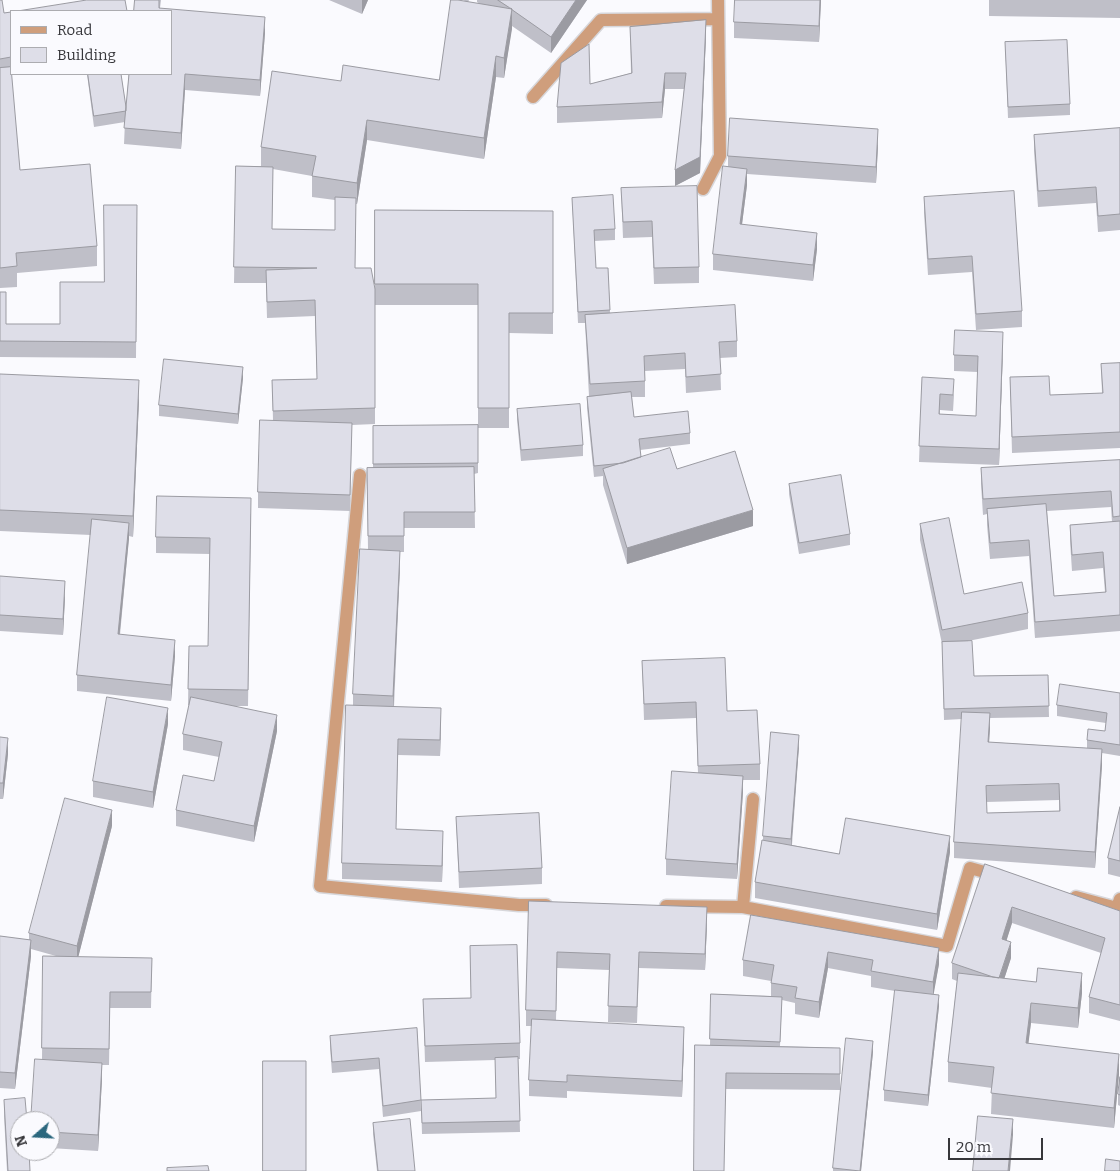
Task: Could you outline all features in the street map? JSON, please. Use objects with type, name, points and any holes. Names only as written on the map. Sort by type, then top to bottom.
[{"type":"street","points":[[703,189],[720,156],[718,0]]},
{"type":"street","points":[[533,97],[601,20],[718,18]]},
{"type":"street","points":[[360,475],[320,886],[519,905],[558,906]]},
{"type":"street","points":[[744,907],[753,799]]},
{"type":"street","points":[[656,906],[744,907],[947,946],[970,868],[1016,881]]},
{"type":"street","points":[[1062,893],[1117,908],[1120,899]]},
{"type":"building","points":[[0,0],[2,0],[4,13],[10,12],[10,57],[0,59]]},
{"type":"building","points":[[87,0],[125,0],[127,10],[24,10]]},
{"type":"building","points":[[135,0],[159,0],[159,8],[265,17],[260,80],[185,74],[181,133],[124,128],[129,75],[172,75],[172,10],[134,10]]},
{"type":"building","points":[[451,0],[512,9],[504,58],[496,56],[484,138],[367,120],[357,183],[312,176],[316,156],[261,147],[272,71],[341,81],[343,65],[439,80]]},
{"type":"building","points":[[498,0],[576,0],[551,37]]},
{"type":"building","points":[[735,0],[820,0],[819,26],[734,22]]},
{"type":"building","points":[[706,20],[700,157],[675,170],[686,73],[665,73],[662,102],[557,107],[561,63],[589,44],[590,84],[632,73],[630,27]]},
{"type":"building","points":[[1067,40],[1070,104],[1008,107],[1005,42]]},
{"type":"building","points":[[10,67],[10,75],[12,75],[20,170],[90,164],[97,246],[16,253],[17,266],[0,268],[0,68]]},
{"type":"building","points":[[88,75],[121,75],[126,111],[94,116]]},
{"type":"building","points":[[730,118],[878,129],[876,167],[728,156]]},
{"type":"building","points":[[1120,128],[1120,214],[1098,216],[1096,187],[1038,191],[1034,135]]},
{"type":"building","points":[[236,166],[273,167],[272,229],[335,230],[335,197],[356,198],[355,268],[371,268],[375,289],[375,408],[273,411],[272,380],[317,379],[315,300],[267,302],[266,270],[317,268],[234,267]]},
{"type":"building","points":[[723,166],[747,169],[740,224],[817,233],[813,265],[713,254]]},
{"type":"building","points":[[697,186],[699,267],[654,268],[652,221],[623,222],[621,188]]},
{"type":"building","points":[[1014,191],[1022,311],[976,314],[972,256],[928,259],[924,197]]},
{"type":"building","points":[[613,195],[615,229],[594,230],[596,268],[608,268],[610,310],[578,312],[572,198]]},
{"type":"building","points":[[104,205],[137,205],[136,342],[0,341],[0,292],[6,292],[6,324],[60,324],[60,282],[104,282]]},
{"type":"building","points":[[375,210],[553,211],[553,313],[509,313],[509,408],[478,408],[478,284],[375,284]]},
{"type":"building","points":[[735,305],[737,341],[719,342],[721,374],[686,377],[685,353],[644,356],[645,381],[590,384],[585,315]]},
{"type":"building","points":[[955,330],[1003,332],[999,449],[919,446],[922,377],[954,379],[953,395],[940,394],[939,414],[976,416],[978,356],[954,355]]},
{"type":"building","points":[[164,359],[243,367],[238,414],[159,405]]},
{"type":"building","points":[[1120,363],[1120,432],[1012,437],[1010,377],[1049,376],[1050,395],[1103,393],[1101,364]]},
{"type":"building","points":[[0,374],[139,380],[133,516],[0,510]]},
{"type":"building","points":[[631,392],[634,417],[688,411],[690,433],[639,439],[641,457],[623,463],[594,466],[587,397]]},
{"type":"building","points":[[580,404],[583,445],[521,450],[517,409]]},
{"type":"building","points":[[260,420],[352,423],[350,495],[258,492]]},
{"type":"building","points":[[478,425],[478,463],[373,464],[373,426]]},
{"type":"building","points":[[670,448],[677,469],[735,451],[753,510],[627,548],[603,469]]},
{"type":"building","points":[[1120,460],[1120,516],[1113,517],[1111,491],[983,499],[981,468]]},
{"type":"building","points":[[474,467],[475,512],[404,512],[404,536],[368,536],[367,468]]},
{"type":"building","points":[[841,475],[850,534],[799,543],[789,484]]},
{"type":"building","points":[[157,496],[251,498],[248,690],[188,689],[189,646],[208,646],[210,538],[156,537]]},
{"type":"building","points":[[1046,504],[1054,596],[1106,592],[1103,552],[1072,555],[1070,525],[1120,521],[1120,615],[1035,622],[1029,540],[990,543],[987,509]]},
{"type":"building","points":[[949,518],[964,594],[1022,582],[1028,613],[942,630],[920,524]]},
{"type":"building","points":[[92,519],[129,523],[118,634],[175,640],[171,685],[77,675]]},
{"type":"building","points":[[360,549],[400,551],[393,696],[353,694]]},
{"type":"building","points":[[0,576],[65,581],[63,619],[0,615]]},
{"type":"building","points":[[972,641],[974,676],[1048,675],[1049,706],[944,709],[942,642]]},
{"type":"building","points":[[725,658],[727,711],[757,710],[760,764],[698,766],[696,702],[644,704],[642,661]]},
{"type":"building","points":[[1060,684],[1120,693],[1120,745],[1087,740],[1088,729],[1105,731],[1107,713],[1057,705]]},
{"type":"building","points":[[107,697],[168,708],[153,792],[93,781]]},
{"type":"building","points":[[191,697],[277,715],[254,826],[176,810],[183,775],[214,781],[222,742],[183,734]]},
{"type":"building","points":[[346,705],[441,708],[440,740],[398,739],[396,829],[443,831],[442,866],[342,863]]},
{"type":"building","points":[[962,712],[990,713],[988,742],[1102,749],[1095,852],[954,842]],"holes":[[[1059,784],[1060,811],[987,813],[986,786]]]},
{"type":"building","points":[[771,732],[799,735],[791,839],[763,836]]},
{"type":"building","points":[[0,737],[8,738],[3,783],[0,783]]},
{"type":"building","points":[[672,771],[743,776],[737,864],[666,859]]},
{"type":"building","points":[[65,798],[112,810],[77,946],[29,933]]},
{"type":"building","points":[[1120,807],[1120,861],[1108,858]]},
{"type":"building","points":[[539,813],[542,868],[459,872],[456,817]]},
{"type":"building","points":[[846,818],[950,836],[937,914],[755,882],[762,840],[839,854]]},
{"type":"building","points":[[985,864],[1120,911],[1120,1005],[1089,997],[1105,938],[1012,907],[1002,939],[1011,942],[999,978],[952,963]]},
{"type":"building","points":[[529,901],[707,907],[705,954],[639,952],[637,1007],[608,1006],[610,954],[557,952],[556,1011],[526,1010]]},
{"type":"building","points":[[751,915],[939,948],[933,982],[871,971],[873,960],[828,952],[819,1002],[795,998],[797,987],[771,983],[774,965],[743,960]]},
{"type":"building","points":[[0,936],[31,940],[15,1073],[0,1072]]},
{"type":"building","points":[[517,945],[520,1043],[425,1046],[423,999],[471,998],[470,946]]},
{"type":"building","points":[[43,956],[152,958],[151,992],[110,992],[109,1049],[42,1048]]},
{"type":"building","points":[[1038,968],[1082,973],[1078,1008],[1031,1003],[1026,1043],[1119,1054],[1114,1108],[991,1093],[994,1067],[948,1062],[958,973],[1036,982]]},
{"type":"building","points":[[895,990],[939,995],[928,1095],[884,1090]]},
{"type":"building","points":[[711,994],[782,997],[780,1042],[710,1039]]},
{"type":"building","points":[[532,1019],[684,1027],[682,1081],[567,1075],[567,1082],[529,1080]]},
{"type":"building","points":[[417,1028],[421,1100],[383,1106],[379,1058],[332,1062],[330,1036]]},
{"type":"building","points":[[846,1038],[873,1041],[860,1171],[833,1168]]},
{"type":"building","points":[[695,1045],[840,1048],[840,1074],[726,1073],[724,1171],[694,1171]]},
{"type":"building","points":[[518,1057],[520,1121],[422,1123],[421,1100],[496,1098],[495,1058]]},
{"type":"building","points":[[35,1059],[102,1063],[98,1135],[60,1133],[60,1111],[32,1111]]},
{"type":"building","points":[[263,1061],[306,1061],[306,1171],[263,1171]]},
{"type":"building","points":[[1120,1077],[1120,1095],[1118,1094]]},
{"type":"building","points":[[25,1098],[26,1111],[10,1111],[10,1161],[30,1161],[30,1171],[8,1171],[4,1100]]},
{"type":"building","points":[[978,1116],[1013,1119],[1008,1171],[973,1171]]},
{"type":"building","points":[[410,1119],[415,1171],[378,1171],[373,1123]]},
{"type":"building","points":[[1106,1159],[1120,1161],[1120,1171],[1105,1171]]},
{"type":"building","points":[[208,1166],[209,1171],[167,1171],[167,1168]]}]
